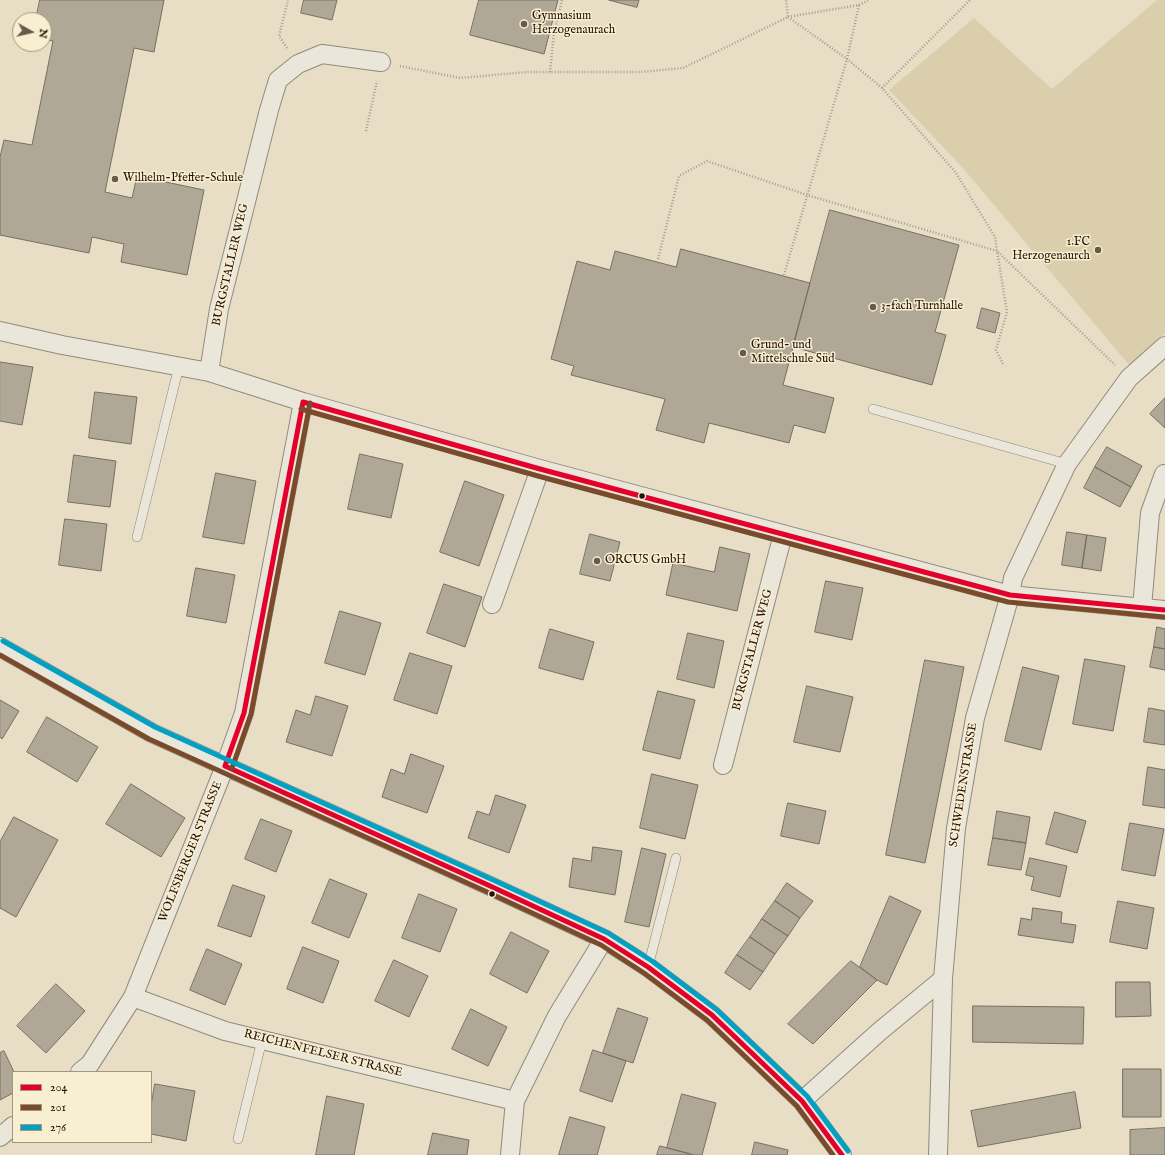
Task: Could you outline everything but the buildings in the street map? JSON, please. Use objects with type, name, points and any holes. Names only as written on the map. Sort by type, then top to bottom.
[{"type":"street","name":"BURGSTALLER WEG","points":[[209,372],[219,309],[269,110],[278,80],[298,64],[322,54],[381,62]]},
{"type":"street","points":[[0,331],[62,345],[209,372],[303,402],[540,469],[1010,595],[1165,610]]},
{"type":"street","name":"SCHWEDENSTRASSE","points":[[938,1155],[943,978],[956,828],[975,718],[1010,595],[1013,578],[1067,464],[1129,378],[1165,346]]},
{"type":"street","name":"WOLFSBERGER STRASSE","points":[[81,1071],[90,1064],[134,997],[225,766],[244,713],[303,402]]},
{"type":"street","points":[[492,604],[540,469]]},
{"type":"street","points":[[1142,608],[1150,513],[1164,474]]},
{"type":"street","name":"BURGSTALLER WEG","points":[[723,765],[783,534]]},
{"type":"street","points":[[0,647],[152,733],[604,939],[648,967],[712,1015],[802,1101],[842,1155]]},
{"type":"street","points":[[510,1155],[515,1101],[557,1016],[604,939]]},
{"type":"street","points":[[802,1101],[880,1031],[943,978]]},
{"type":"street","name":"REICHENFELSER STRASSE","points":[[134,997],[225,1031],[515,1101]]},
{"type":"street","points":[[0,1137],[12,1127]]},
{"type":"lane","points":[[137,537],[179,366]]},
{"type":"lane","points":[[873,409],[1067,464]]},
{"type":"lane","points":[[648,967],[676,858]]},
{"type":"lane","points":[[238,1139],[262,1040]]},
{"type":"path","points":[[288,0],[279,36],[298,64]]},
{"type":"path","points":[[550,72],[554,33],[562,0]]},
{"type":"path","points":[[786,0],[788,17],[847,59],[882,88],[956,173],[995,237],[1007,312],[996,350],[1004,364]]},
{"type":"path","points":[[366,131],[381,62],[460,78],[527,72],[640,72],[683,68],[788,17],[859,4],[869,0]]},
{"type":"path","points":[[882,88],[970,0]]},
{"type":"path","points":[[784,275],[847,59],[859,4]]},
{"type":"path","points":[[658,259],[679,176],[707,161],[807,195],[997,251],[1129,378]]},
{"type":"shaded area","name":"1.FC Herzogenaurch","points":[[1157,0],[1165,0],[1165,333],[1130,366],[961,166],[889,90],[974,18],[1052,89]]},
{"type":"transit line","name":"204","points":[[303,402],[540,469],[1010,595],[1165,610]]},
{"type":"transit line","name":"204","points":[[225,766],[244,713],[303,402]]},
{"type":"transit line","name":"201","points":[[232,768],[251,714],[310,403]]},
{"type":"transit line","name":"201","points":[[301,409],[538,476],[1008,602],[1164,617]]},
{"type":"transit line","name":"276","points":[[3,641],[155,727],[608,933],[652,961],[717,1010],[807,1096],[848,1151]]},
{"type":"transit line","name":"201","points":[[0,655],[149,739],[601,945],[644,973],[707,1020],[797,1106],[833,1155]]},
{"type":"transit line","name":"204","points":[[225,766],[604,939],[648,967],[712,1015],[802,1101],[842,1155]]},
{"type":"place","name":"Gymnasium Herzogenaurach","points":[[524,24]]},
{"type":"place","name":"Wilhelm-Pfeffer-Schule","points":[[115,179]]},
{"type":"place","name":"1.FC Herzogenaurch","points":[[1098,250]]},
{"type":"place","name":"3-fach Turnhalle","points":[[873,307]]},
{"type":"place","name":"Grund- und Mittelschule Süd","points":[[743,353]]},
{"type":"place","name":"ORCUS GmbH","points":[[597,561]]}]
